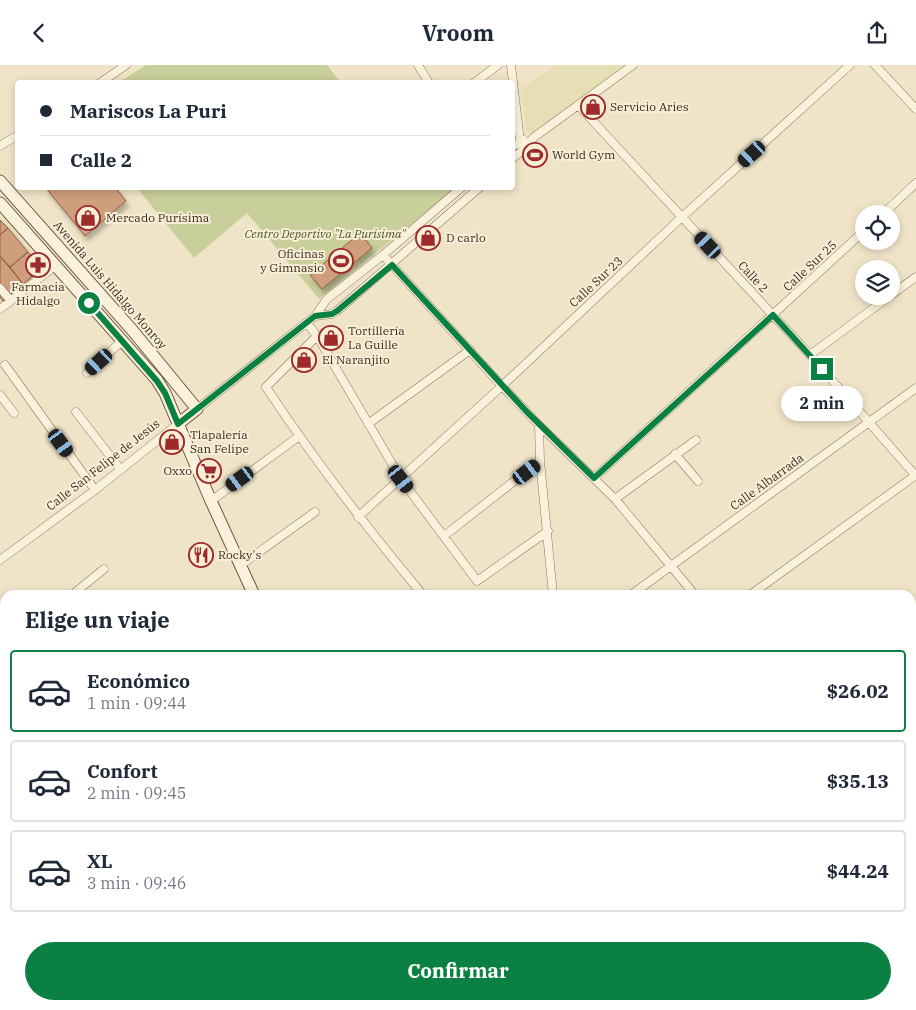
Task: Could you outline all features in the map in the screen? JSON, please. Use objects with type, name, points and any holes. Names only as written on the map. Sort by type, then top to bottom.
[{"type":"street","points":[[104,80],[126,65]]},
{"type":"street","points":[[418,65],[427,80]]},
{"type":"street","points":[[478,80],[498,65]]},
{"type":"street","points":[[512,65],[514,80]]},
{"type":"street","points":[[515,156],[533,138],[633,65]]},
{"type":"street","name":"Calle Sur 23","points":[[358,517],[502,386],[682,217],[850,65]]},
{"type":"street","points":[[875,65],[916,109]]},
{"type":"street","points":[[515,94],[520,141],[524,149]]},
{"type":"street","name":"Calle 2","points":[[578,105],[810,355],[916,475]]},
{"type":"street","points":[[0,146],[15,137]]},
{"type":"street","points":[[515,145],[520,141],[533,138]]},
{"type":"street","name":"Avenida Luis Hidalgo Monroy","points":[[0,181],[132,331],[197,409]]},
{"type":"street","points":[[892,205],[916,183]]},
{"type":"street","name":"Calle San Felipe de Jesús","points":[[0,560],[121,470],[307,323],[315,316],[327,299],[383,255],[459,190]]},
{"type":"street","name":"Calle San Felipe de Jesús","points":[[315,316],[332,314],[337,311],[477,190]]},
{"type":"street","points":[[0,203],[123,340],[165,393],[210,501],[252,590]]},
{"type":"street","name":"Calle Sur 25","points":[[594,478],[855,239]]},
{"type":"street","points":[[383,255],[539,425],[615,499],[691,590]]},
{"type":"street","points":[[0,309],[56,265]]},
{"type":"street","points":[[900,289],[916,277]]},
{"type":"street","points":[[0,288],[11,301]]},
{"type":"street","points":[[810,355],[879,305]]},
{"type":"street","points":[[307,323],[317,336],[401,479],[476,581],[548,531]]},
{"type":"street","points":[[317,336],[266,387],[298,437],[358,517],[419,590]]},
{"type":"street","points":[[87,373],[123,340]]},
{"type":"street","points":[[368,424],[470,350]]},
{"type":"street","points":[[5,365],[95,490]]},
{"type":"street","name":"Calle Albarrada","points":[[638,590],[916,388]]},
{"type":"street","points":[[0,395],[14,413]]},
{"type":"street","points":[[76,412],[121,470]]},
{"type":"street","points":[[539,425],[540,461],[553,590]]},
{"type":"street","points":[[210,501],[298,437]]},
{"type":"street","points":[[615,499],[696,440]]},
{"type":"street","points":[[675,455],[698,481]]},
{"type":"street","points":[[444,536],[540,461]]},
{"type":"street","points":[[757,590],[916,475]]},
{"type":"street","points":[[241,565],[315,512]]},
{"type":"street","points":[[78,590],[104,569]]},
{"type":"shaded area","points":[[555,65],[626,65],[578,102],[531,133],[526,131],[522,88]]},
{"type":"green space","points":[[146,65],[327,65],[338,80],[122,80]]},
{"type":"green space","name":"Centro Deportivo \"La Purisima\"","points":[[139,190],[454,190],[319,299],[247,213],[194,258]]},
{"type":"building","name":"Mercado Purísima","points":[[47,190],[117,190],[126,201],[85,236]]},
{"type":"building","points":[[0,220],[8,228],[0,235]]},
{"type":"building","points":[[8,228],[28,252],[10,267],[0,256],[0,235]]},
{"type":"building","name":"Oficinas y Gimnasio","points":[[360,233],[372,248],[322,289],[310,275]]},
{"type":"building","points":[[28,252],[42,267],[23,284],[10,267]]},
{"type":"building","points":[[0,256],[23,284],[3,301],[0,297]]},
{"type":"place","name":"Servicio Aries","points":[[593,107]]},
{"type":"place","name":"World Gym","points":[[535,155]]},
{"type":"place","name":"Mercado Purísima","points":[[88,218]]},
{"type":"place","name":"D carlo","points":[[428,238]]},
{"type":"place","name":"Oficinas y Gimnasio","points":[[341,261]]},
{"type":"place","name":"Farmacia Hidalgo","points":[[38,265]]},
{"type":"place","name":"Tortillería La Guille","points":[[331,338]]},
{"type":"place","name":"El Naranjito","points":[[304,360]]},
{"type":"place","name":"Tlapalería San Felipe","points":[[172,442]]},
{"type":"place","name":"Oxxo","points":[[209,471]]},
{"type":"place","name":"Rocky's","points":[[201,555]]},
{"type":"route","points":[[89,303],[157,381],[165,393],[178,424],[315,316],[332,314],[337,311],[392,265],[502,386],[594,478],[773,315],[822,369]]}]
